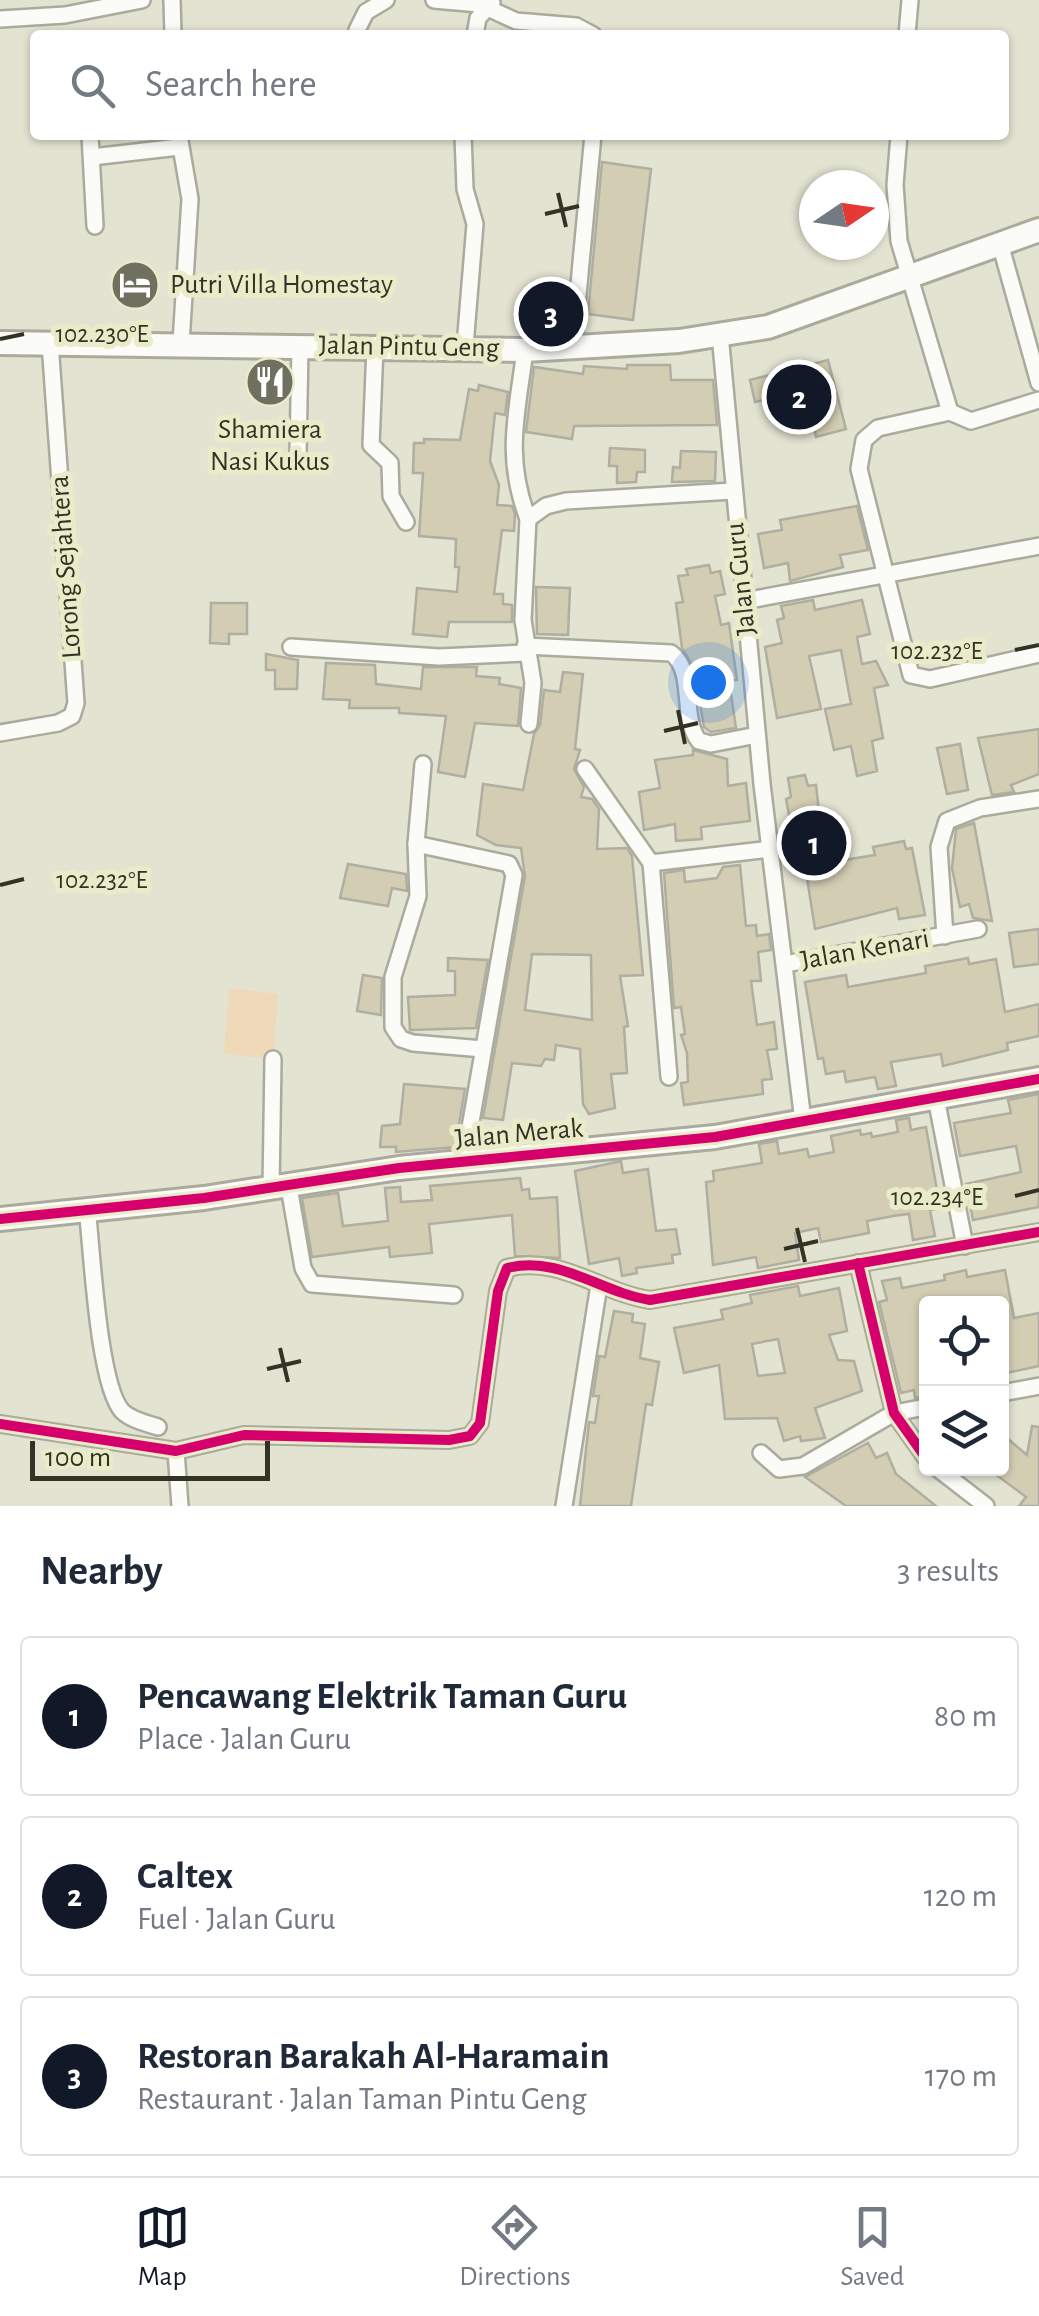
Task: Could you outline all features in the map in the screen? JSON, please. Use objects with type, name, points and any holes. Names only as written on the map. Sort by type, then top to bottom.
[{"type":"main road","name":"Jalan Pintu Geng","points":[[0,343],[464,346],[525,350],[720,334],[768,326],[911,279],[1039,230]]},
{"type":"main road","name":"Jalan Merak","points":[[0,1219],[280,1188],[464,1162],[715,1137],[1039,1079]]},
{"type":"street","points":[[0,19],[65,14],[142,0]]},
{"type":"street","points":[[172,0],[174,30]]},
{"type":"street","points":[[357,30],[366,12],[386,0]]},
{"type":"street","points":[[434,0],[491,4],[516,21],[584,30]]},
{"type":"street","points":[[907,30],[910,0]]},
{"type":"street","points":[[476,30],[478,18],[491,4]]},
{"type":"street","points":[[90,140],[95,226]]},
{"type":"street","points":[[463,140],[464,189],[475,221],[464,346]]},
{"type":"street","points":[[574,348],[592,140]]},
{"type":"street","points":[[899,140],[896,217],[950,412]]},
{"type":"street","points":[[92,158],[179,141],[190,198],[182,344]]},
{"type":"street","points":[[1001,247],[1039,383]]},
{"type":"street","name":"Jalan Guru","points":[[720,334],[757,735],[803,1121]]},
{"type":"street","name":"Lorong Sejahtera","points":[[0,733],[58,724],[72,716],[76,703],[50,343]]},
{"type":"street","points":[[298,455],[300,346]]},
{"type":"street","points":[[374,347],[371,445],[390,463],[391,496],[406,522]]},
{"type":"street","points":[[525,350],[511,456],[532,514],[526,649],[533,683],[528,724]]},
{"type":"street","points":[[1039,400],[971,421],[950,412],[878,428],[870,432],[860,450],[859,469],[911,675],[930,678],[1039,654]]},
{"type":"street","points":[[532,514],[566,501],[632,494],[733,492]]},
{"type":"street","points":[[744,602],[1039,546]]},
{"type":"street","points":[[291,646],[439,657],[526,649],[670,653],[680,661],[692,730],[698,742],[711,744],[757,735]]},
{"type":"street","points":[[423,764],[416,844],[418,896],[393,977],[392,1027],[401,1039],[413,1043],[483,1048]]},
{"type":"street","points":[[585,769],[650,863],[669,1076]]},
{"type":"street","name":"Jalan Kenari","points":[[946,936],[939,846],[947,821],[980,808],[1039,799]]},
{"type":"street","points":[[416,844],[495,858],[512,869],[504,950],[464,1162]]},
{"type":"street","points":[[650,863],[770,849]]},
{"type":"street","name":"Jalan Kenari","points":[[784,964],[978,930]]},
{"type":"street","points":[[274,1058],[280,1188],[303,1268],[312,1284],[454,1295]]},
{"type":"street","points":[[936,1098],[964,1246]]},
{"type":"street","points":[[87,1208],[106,1367],[114,1394],[122,1410],[158,1427]]},
{"type":"street","points":[[0,1424],[176,1451],[244,1435],[449,1440],[470,1436],[480,1423],[498,1291],[508,1268],[542,1263],[624,1296],[670,1298],[1039,1232]]},
{"type":"street","points":[[858,1263],[894,1413],[919,1448]]},
{"type":"street","points":[[564,1506],[600,1286]]},
{"type":"street","points":[[1009,1392],[1039,1386]]},
{"type":"street","points":[[761,1454],[779,1469],[804,1466],[894,1413],[919,1408]]},
{"type":"street","points":[[176,1451],[180,1506]]},
{"type":"street","points":[[947,1476],[986,1506]]},
{"type":"shaded area","points":[[229,988],[278,994],[273,1059],[224,1054]]},
{"type":"building","points":[[602,162],[651,169],[633,320],[588,314]]},
{"type":"building","points":[[828,360],[846,429],[816,437],[806,391],[755,402],[750,380]]},
{"type":"building","points":[[627,365],[670,365],[671,380],[713,380],[717,425],[574,426],[572,439],[526,432],[534,367],[583,374],[584,366],[627,369]]},
{"type":"building","points":[[479,385],[508,392],[505,415],[495,413],[490,461],[499,485],[497,505],[512,506],[515,514],[514,531],[502,530],[494,594],[503,594],[503,604],[512,605],[512,622],[449,622],[447,637],[413,634],[417,588],[457,592],[459,567],[455,567],[456,539],[419,536],[423,473],[413,473],[414,443],[424,443],[424,439],[460,440],[469,389],[478,391]]},
{"type":"building","points":[[610,448],[645,450],[645,472],[637,472],[636,482],[617,483],[617,466],[609,466]]},
{"type":"building","points":[[681,451],[716,452],[715,481],[672,482],[673,467],[680,468]]},
{"type":"building","points":[[857,506],[868,550],[840,555],[843,567],[790,581],[788,563],[764,568],[758,534],[782,530],[780,520]]},
{"type":"building","points":[[709,565],[711,573],[720,571],[725,594],[715,596],[721,625],[729,623],[737,680],[729,681],[736,728],[711,732],[704,727],[694,668],[682,648],[676,603],[683,602],[678,576],[688,575],[686,569]]},
{"type":"building","points":[[536,587],[570,588],[568,635],[537,634]]},
{"type":"building","points":[[813,600],[815,610],[862,600],[870,634],[857,637],[862,664],[876,661],[888,685],[874,688],[883,738],[872,741],[877,771],[857,776],[851,746],[834,750],[825,709],[851,704],[841,650],[809,656],[821,709],[777,718],[765,647],[782,643],[777,620],[784,618],[781,606]]},
{"type":"building","points":[[211,603],[247,603],[247,634],[229,634],[229,644],[210,643]]},
{"type":"building","points":[[266,654],[298,660],[297,689],[275,689],[275,670],[266,670]]},
{"type":"building","points":[[326,663],[375,665],[376,684],[421,689],[423,667],[477,667],[476,676],[500,678],[499,684],[521,688],[518,726],[475,723],[465,777],[438,772],[446,716],[399,713],[399,708],[349,708],[350,700],[323,699]]},
{"type":"building","points":[[563,672],[583,674],[575,749],[580,750],[574,769],[584,787],[581,797],[592,799],[599,809],[597,849],[627,848],[632,856],[643,975],[620,976],[628,1026],[624,1027],[627,1073],[611,1074],[615,1108],[589,1114],[583,1104],[580,1049],[556,1045],[554,1060],[545,1059],[541,1066],[512,1063],[503,1120],[483,1118],[525,876],[521,848],[496,845],[477,835],[483,784],[523,790],[534,734],[540,725],[544,690],[560,692]],"holes":[[[532,954],[591,955],[592,1020],[525,1010]]]},
{"type":"building","points":[[1039,729],[1039,774],[1011,785],[1014,792],[992,795],[978,738]]},
{"type":"building","points":[[960,744],[968,790],[947,794],[937,748]]},
{"type":"building","points":[[693,750],[727,759],[728,786],[746,783],[750,821],[701,827],[702,839],[676,841],[675,824],[644,830],[639,792],[660,788],[655,760],[693,755]]},
{"type":"building","points":[[805,775],[808,786],[816,785],[824,856],[831,854],[832,862],[875,855],[873,847],[904,841],[906,849],[912,848],[925,915],[899,919],[897,908],[815,929],[804,859],[809,858],[804,829],[792,831],[786,799],[791,797],[788,778]]},
{"type":"building","points":[[974,823],[992,921],[973,918],[969,904],[960,907],[952,868],[956,829]]},
{"type":"building","points":[[348,864],[406,874],[407,891],[392,888],[388,906],[340,898]]},
{"type":"building","points":[[740,865],[746,926],[756,925],[757,936],[769,934],[771,950],[758,952],[761,981],[751,981],[757,1025],[774,1022],[777,1049],[767,1050],[772,1079],[762,1080],[763,1094],[684,1105],[681,1083],[688,1082],[687,1053],[681,1035],[685,1034],[681,1007],[674,1008],[664,873],[684,870],[685,882],[717,878],[723,867]]},
{"type":"building","points":[[1039,929],[1039,964],[1014,967],[1009,933]]},
{"type":"building","points":[[448,958],[488,960],[476,1028],[410,1030],[408,997],[455,995],[455,971],[448,971]]},
{"type":"building","points":[[968,958],[969,964],[996,959],[1005,1012],[1039,1004],[1039,1036],[1007,1043],[1008,1050],[943,1066],[941,1054],[891,1062],[896,1086],[878,1089],[875,1077],[846,1082],[844,1071],[826,1074],[823,1058],[818,1059],[805,982],[846,975],[848,987],[926,973],[925,966]]},
{"type":"building","points":[[363,975],[382,978],[381,1015],[357,1011]]},
{"type":"building","points":[[404,1084],[465,1089],[455,1147],[396,1152],[396,1147],[380,1147],[382,1126],[400,1124]]},
{"type":"building","points":[[1039,1094],[1039,1207],[973,1220],[966,1184],[1021,1172],[1016,1146],[960,1156],[954,1123],[1011,1113],[1008,1100]]},
{"type":"building","points":[[909,1118],[911,1130],[926,1127],[940,1208],[930,1210],[935,1236],[913,1240],[909,1214],[893,1216],[867,1221],[869,1233],[821,1242],[818,1228],[795,1233],[799,1260],[758,1268],[756,1257],[713,1265],[706,1182],[714,1181],[713,1171],[762,1163],[759,1144],[777,1141],[779,1154],[807,1149],[809,1157],[834,1152],[831,1136],[860,1130],[861,1135],[871,1133],[872,1137],[898,1132],[896,1120]]},
{"type":"building","points":[[621,1161],[623,1173],[648,1169],[656,1231],[676,1229],[680,1254],[672,1255],[673,1263],[636,1268],[637,1273],[622,1276],[619,1258],[589,1264],[575,1171]]},
{"type":"building","points":[[520,1178],[522,1190],[529,1189],[530,1199],[557,1197],[560,1258],[515,1256],[512,1215],[429,1224],[432,1253],[390,1257],[389,1247],[312,1257],[302,1198],[338,1193],[343,1226],[388,1221],[385,1188],[400,1187],[401,1202],[432,1200],[430,1186]]},
{"type":"building","points":[[966,1270],[967,1277],[1005,1270],[1014,1318],[1039,1313],[1039,1366],[1009,1372],[1009,1296],[919,1296],[919,1397],[915,1398],[914,1390],[901,1393],[879,1302],[887,1300],[882,1281],[900,1278],[902,1288],[945,1280],[944,1275]]},
{"type":"building","points":[[798,1286],[800,1296],[839,1288],[847,1331],[829,1335],[838,1360],[854,1361],[862,1391],[815,1408],[825,1438],[801,1441],[800,1436],[784,1441],[777,1418],[725,1419],[719,1365],[684,1373],[674,1328],[723,1319],[721,1310],[752,1303],[750,1295]],"holes":[[[778,1339],[785,1373],[758,1376],[752,1344]]]},
{"type":"building","points":[[614,1311],[633,1314],[632,1322],[645,1324],[640,1358],[659,1362],[652,1405],[646,1404],[631,1506],[580,1506],[589,1422],[595,1423],[599,1396],[593,1396],[599,1356],[605,1357]]},
{"type":"building","points":[[1032,1426],[1039,1427],[1039,1506],[1019,1506],[1026,1497],[998,1476],[1009,1476],[1009,1440],[1027,1455]]},
{"type":"building","points":[[868,1443],[876,1458],[887,1453],[896,1474],[936,1506],[846,1506],[805,1477]]},
{"type":"cycle path","points":[[0,1219],[204,1198],[399,1168],[715,1137],[1039,1079]]},
{"type":"cycle path","points":[[0,1424],[176,1451],[244,1435],[449,1440],[470,1436],[480,1423],[498,1291],[507,1268],[545,1266],[650,1300],[1039,1232]]},
{"type":"cycle path","points":[[858,1263],[894,1413],[919,1448]]},
{"type":"place","name":"Putri Villa Homestay","points":[[135,285]]},
{"type":"place","name":"Restoran Barakah Al-Haramain","points":[[551,314]]},
{"type":"place","name":"Shamiera Nasi Kukus","points":[[270,382]]},
{"type":"place","name":"Caltex","points":[[799,397]]},
{"type":"place","name":"Pencawang Elektrik Taman Guru","points":[[814,843]]}]
